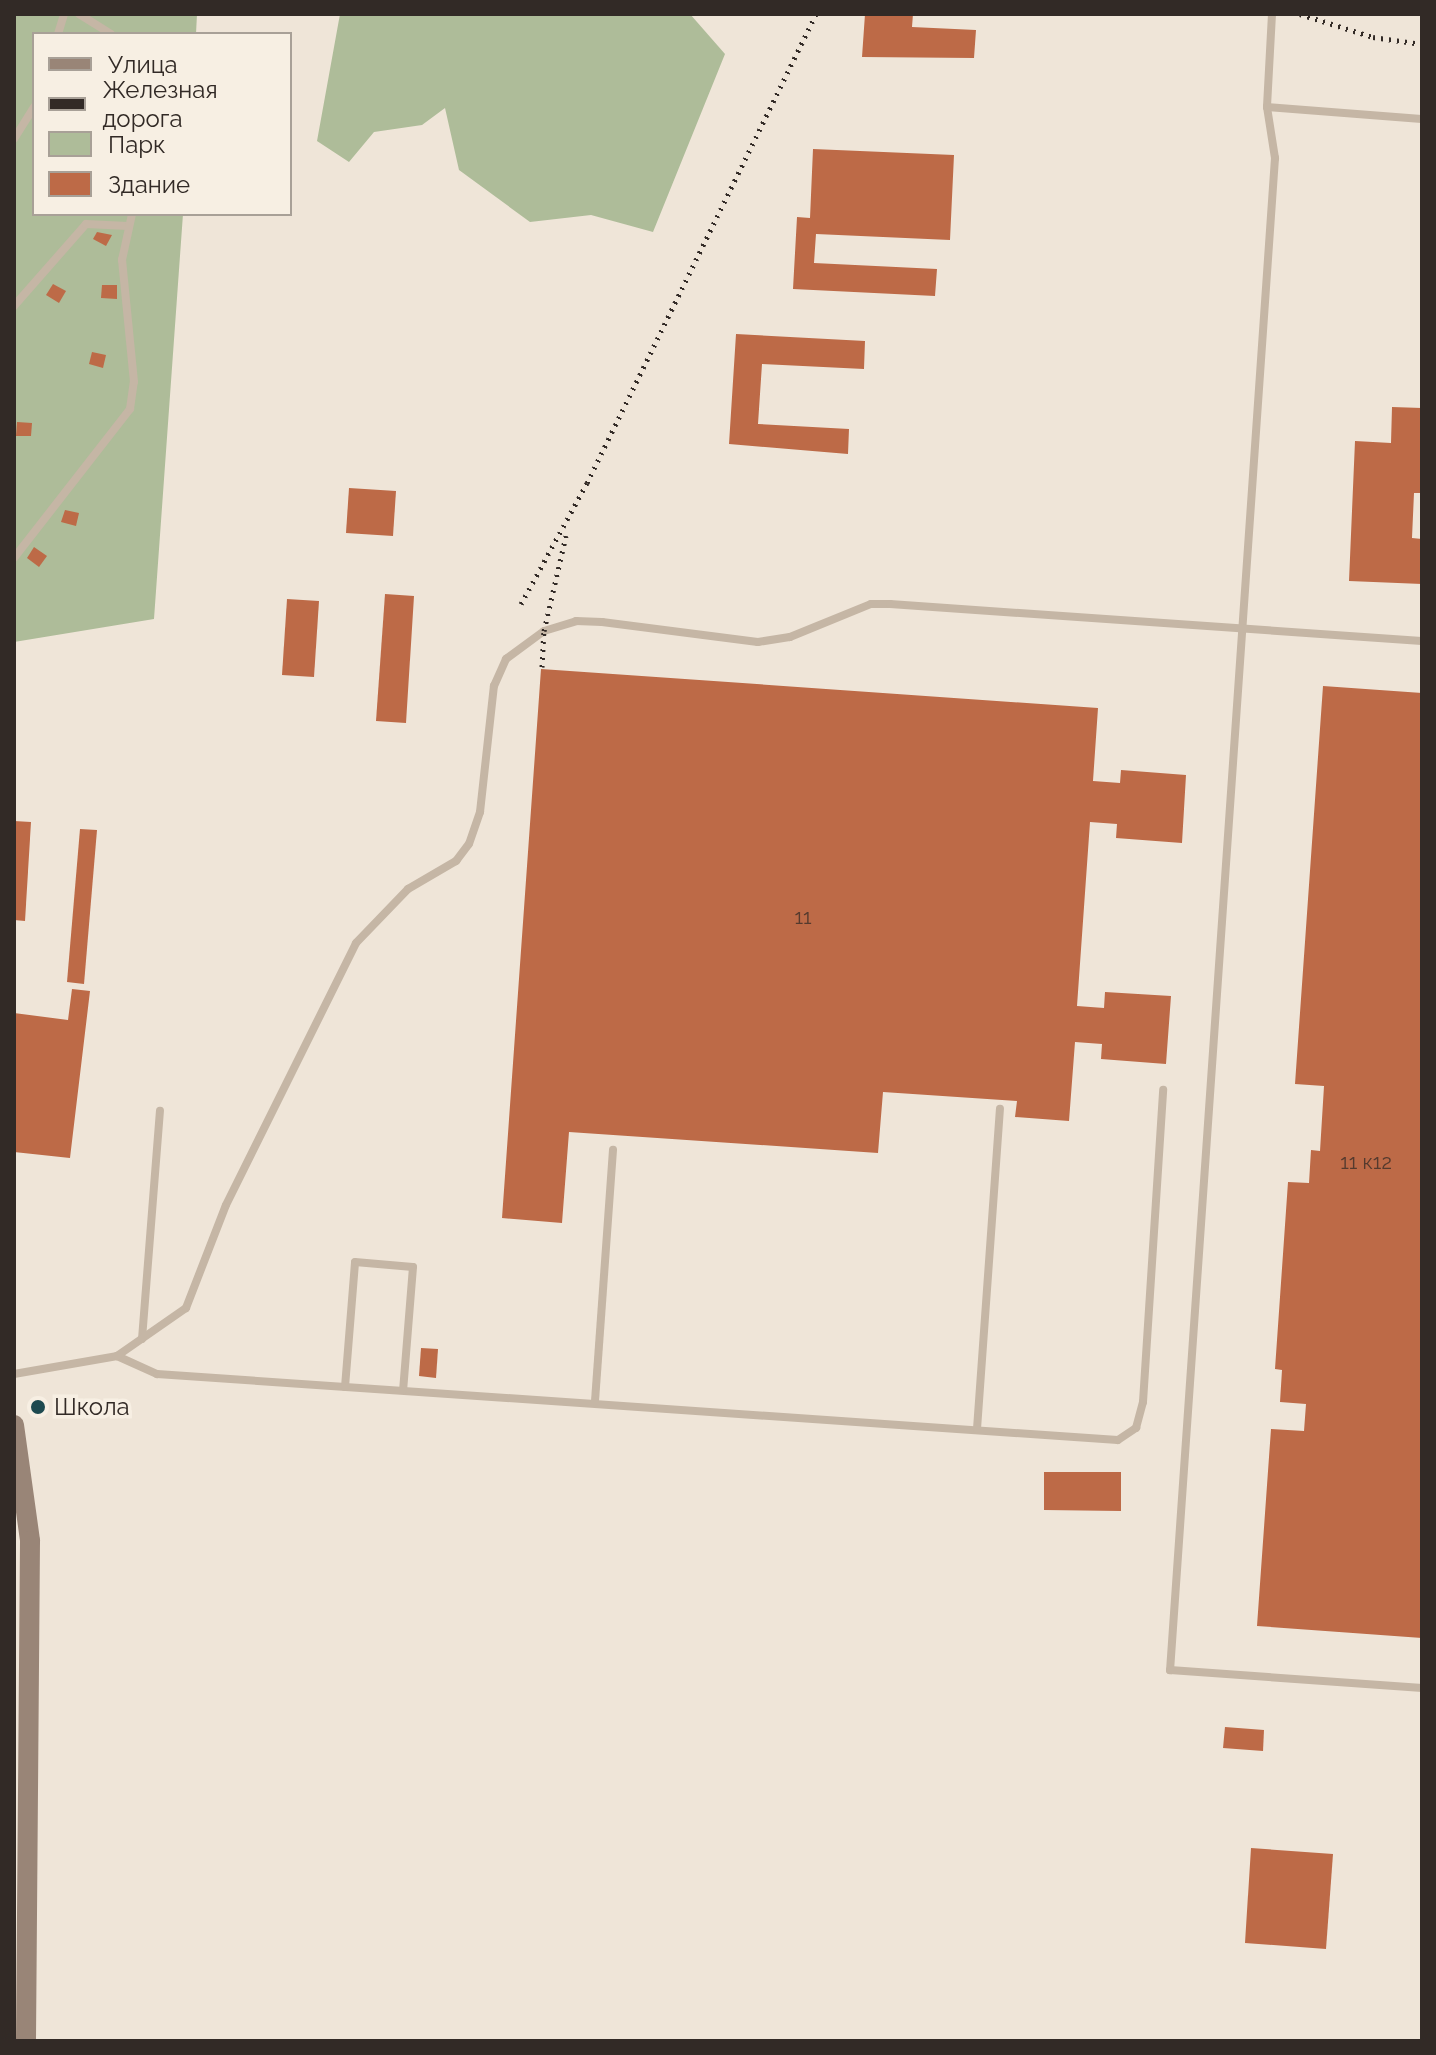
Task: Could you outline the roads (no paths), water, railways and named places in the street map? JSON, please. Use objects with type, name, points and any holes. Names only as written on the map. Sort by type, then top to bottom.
[{"type":"main road","points":[[14,1425],[30,1541],[21,1845],[26,2041]]},
{"type":"lane","points":[[79,14],[108,32]]},
{"type":"lane","points":[[1272,14],[1267,107],[1275,158],[1170,1670],[1422,1688]]},
{"type":"lane","points":[[1267,107],[1422,119]]},
{"type":"lane","points":[[14,139],[32,110]]},
{"type":"lane","points":[[14,558],[130,409],[134,382],[122,260],[131,216]]},
{"type":"lane","points":[[14,306],[86,224],[128,226]]},
{"type":"lane","points":[[14,1374],[117,1356],[180,1313],[197,1289],[226,1205],[356,943],[408,889],[456,861],[469,844],[480,812],[494,686],[506,659],[521,643],[576,621],[758,642],[790,637],[871,604],[1422,641]]},
{"type":"lane","points":[[117,1356],[157,1374],[595,1401],[1118,1440],[1136,1428],[1143,1402],[1163,1090]]},
{"type":"lane","points":[[977,1429],[1000,1109]]},
{"type":"lane","points":[[142,1339],[160,1111]]},
{"type":"lane","points":[[595,1401],[613,1150]]},
{"type":"lane","points":[[345,1387],[355,1262],[413,1267],[403,1390]]},
{"type":"railway","points":[[521,604],[587,483],[816,14]]},
{"type":"railway","points":[[1300,14],[1373,37],[1422,44]]},
{"type":"railway","points":[[542,667],[544,631],[566,536]]},
{"type":"place","name":"Школа","points":[[38,1407]]}]
